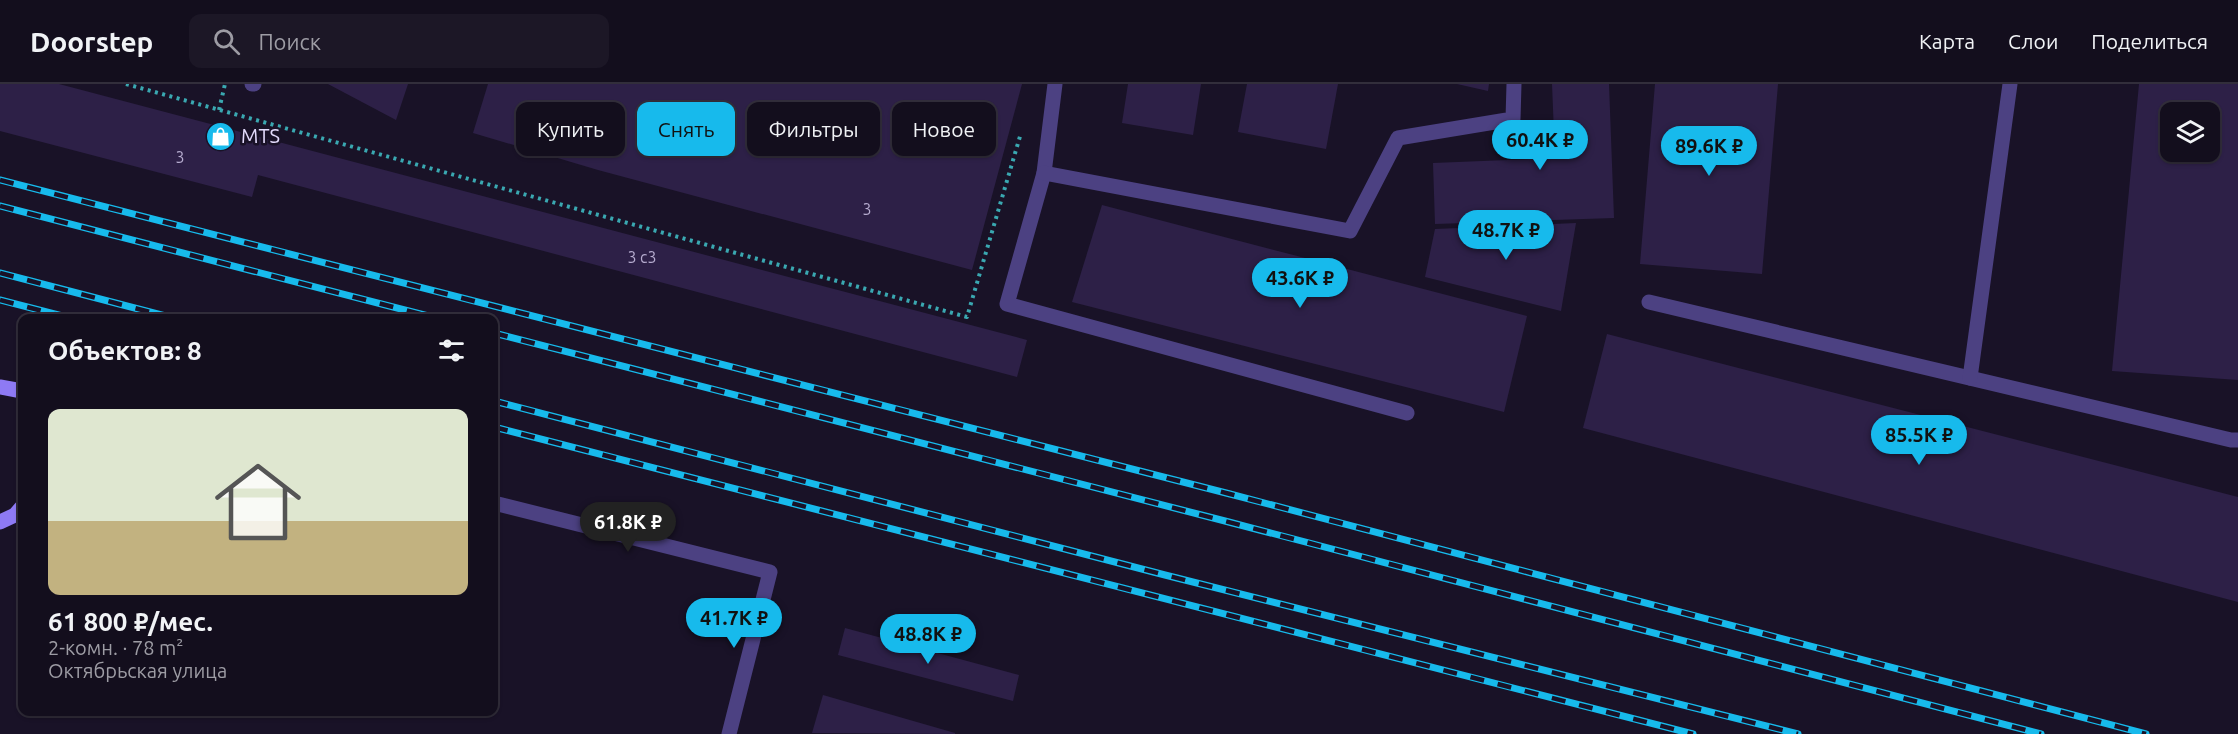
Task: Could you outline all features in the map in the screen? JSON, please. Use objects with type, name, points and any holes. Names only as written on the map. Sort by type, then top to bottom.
[{"type":"street","points":[[1055,84],[1044,173],[1007,304],[1407,413]]},
{"type":"street","points":[[1044,173],[1350,231],[1398,138],[1513,119],[1514,84]]},
{"type":"street","points":[[1970,378],[2010,84]]},
{"type":"street","points":[[1649,303],[2238,440]]},
{"type":"street","points":[[0,387],[18,390]]},
{"type":"street","points":[[498,504],[770,572],[729,734]]},
{"type":"street","points":[[0,522],[18,512]]},
{"type":"path","points":[[126,84],[967,317],[1022,130]]},
{"type":"path","points":[[219,110],[225,84]]},
{"type":"building","points":[[0,84],[59,84],[1027,340],[1017,377],[258,175],[252,197],[0,131]]},
{"type":"building","points":[[328,84],[408,84],[396,120]]},
{"type":"building","points":[[488,84],[1022,84],[972,270],[551,156],[625,156],[625,102],[516,102],[516,146],[473,133]]},
{"type":"building","points":[[1128,84],[1201,84],[1193,135],[1122,123]]},
{"type":"building","points":[[1247,84],[1338,84],[1326,149],[1238,132]]},
{"type":"building","points":[[1457,84],[1489,84],[1488,91]]},
{"type":"building","points":[[1552,84],[1609,84],[1614,218],[1435,224],[1433,163],[1555,158]]},
{"type":"building","points":[[1655,84],[1778,84],[1762,274],[1640,264]]},
{"type":"building","points":[[2139,84],[2238,84],[2238,380],[2112,371]]},
{"type":"building","points":[[1102,205],[1527,316],[1504,412],[1072,302]]},
{"type":"building","points":[[1576,223],[1561,311],[1425,277],[1435,229]]},
{"type":"building","points":[[1607,334],[2238,497],[2238,602],[1583,428]]},
{"type":"building","points":[[845,628],[1019,675],[1013,701],[838,655]]},
{"type":"building","points":[[823,695],[955,733],[955,734],[812,733]]},
{"type":"railway","points":[[0,180],[1230,494],[2146,734]]},
{"type":"railway","points":[[0,206],[420,314]]},
{"type":"railway","points":[[0,273],[158,314]]},
{"type":"railway","points":[[0,300],[54,314]]},
{"type":"railway","points":[[498,334],[2041,734]]},
{"type":"railway","points":[[498,402],[1165,575],[1798,734]]},
{"type":"railway","points":[[498,428],[1693,734]]},
{"type":"place","name":"MTS","points":[[220,136]]}]
